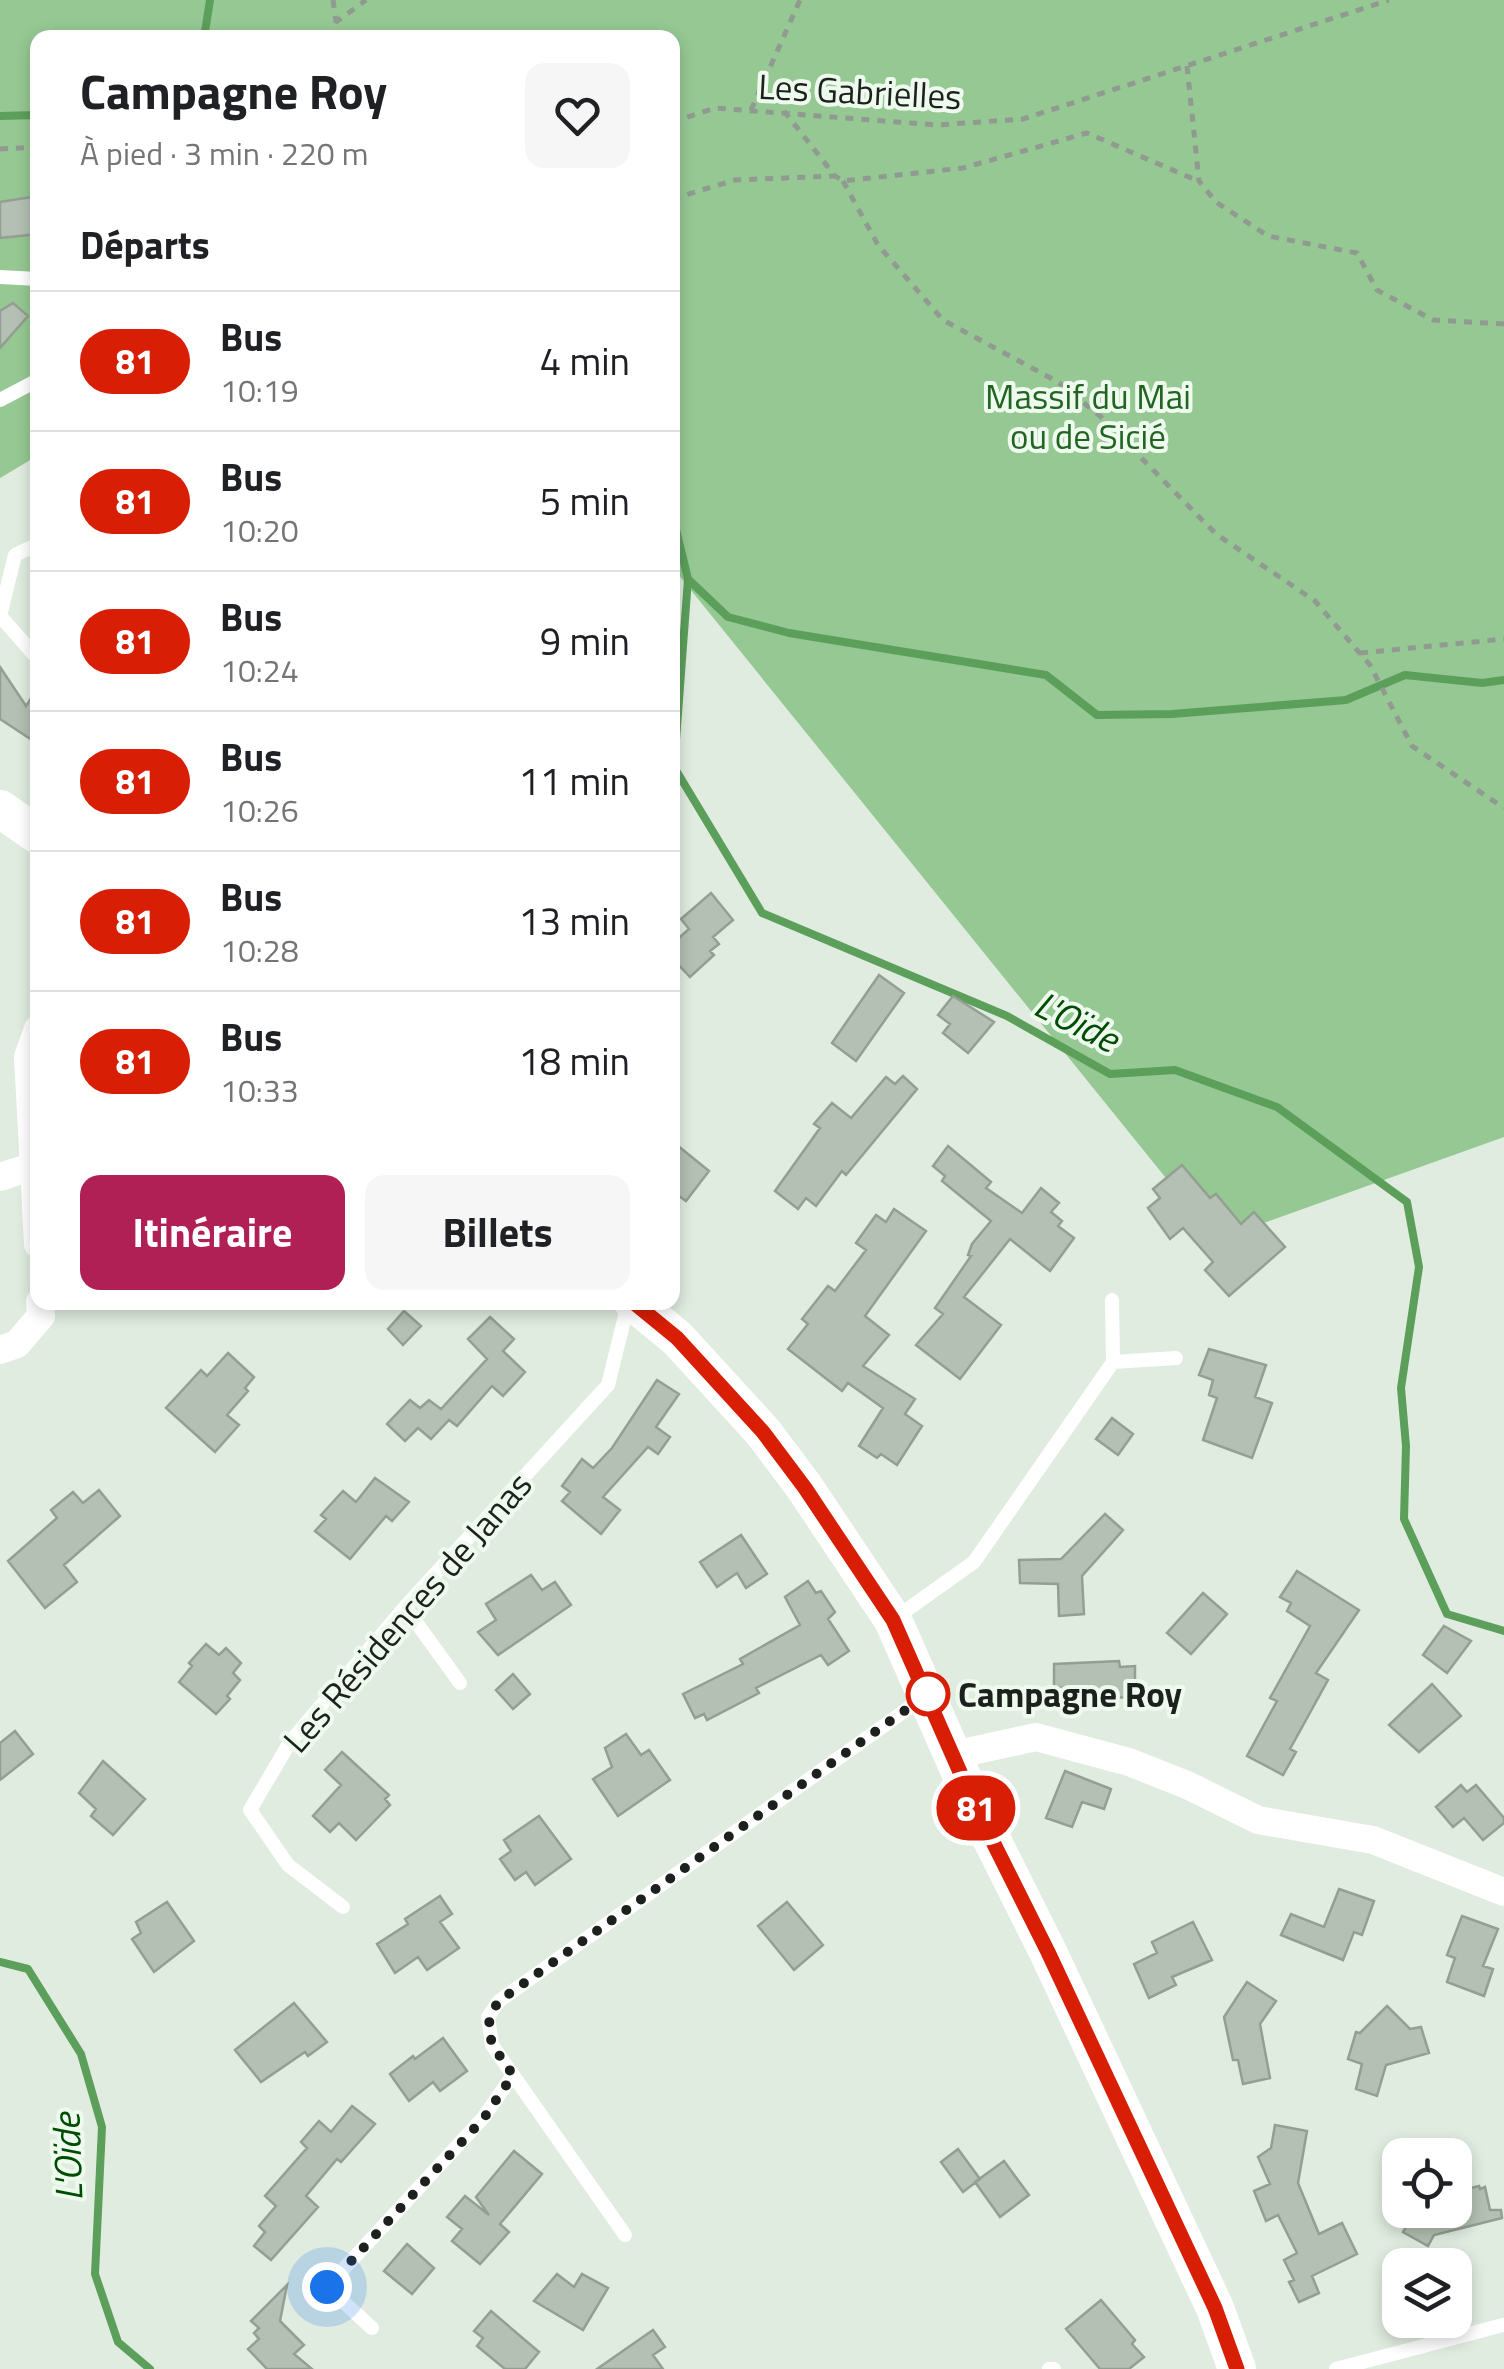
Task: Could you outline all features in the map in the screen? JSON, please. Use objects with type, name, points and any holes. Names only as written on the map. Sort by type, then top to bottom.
[{"type":"street","points":[[0,809],[30,830]]},
{"type":"street","points":[[30,1052],[30,1094]]},
{"type":"street","points":[[0,1176],[30,1167]]},
{"type":"street","points":[[0,1350],[16,1344],[41,1316],[41,1310]]},
{"type":"street","points":[[643,1310],[677,1338],[763,1432],[893,1620],[975,1806],[1215,2308],[1236,2369]]},
{"type":"street","points":[[954,1755],[1036,1737],[1130,1762],[1258,1820],[1373,1840],[1504,1892]]},
{"type":"lane","points":[[0,277],[30,279]]},
{"type":"lane","points":[[0,400],[30,384]]},
{"type":"lane","points":[[30,547],[15,554],[0,616],[30,649]]},
{"type":"lane","points":[[893,1620],[974,1562],[1112,1362],[1112,1300]]},
{"type":"lane","name":"Les Résidences de Janas","points":[[343,1907],[288,1865],[250,1810],[290,1742],[405,1607],[608,1385],[629,1310]]},
{"type":"lane","points":[[1112,1362],[1176,1358]]},
{"type":"lane","points":[[405,1607],[460,1683]]},
{"type":"lane","points":[[625,2235],[492,2045],[488,2016],[499,2001],[928,1694]]},
{"type":"lane","points":[[372,2328],[327,2287],[484,2118],[513,2075]]},
{"type":"lane","points":[[1336,2369],[1503,2325]]},
{"type":"path","points":[[333,0],[336,22]]},
{"type":"path","points":[[332,30],[336,22],[366,0]]},
{"type":"path","points":[[751,110],[800,0]]},
{"type":"path","name":"Les Gabrielles","points":[[680,119],[715,108],[938,126],[1023,119],[1389,0]]},
{"type":"path","points":[[1187,66],[1199,181]]},
{"type":"path","points":[[784,111],[843,181],[878,246],[942,320],[1058,382],[1100,416],[1216,534],[1315,601],[1370,665],[1412,746],[1504,808]]},
{"type":"path","points":[[843,181],[963,168],[1087,132],[1199,181],[1216,202],[1268,236],[1357,252],[1377,290],[1433,320],[1504,324]]},
{"type":"path","points":[[0,149],[30,147]]},
{"type":"path","points":[[680,197],[734,180],[835,176]]},
{"type":"path","points":[[1360,653],[1504,639]]},
{"type":"green space","name":"Massif du Mai ou de Sicié","points":[[0,0],[1504,0],[1504,1137],[1216,1240],[680,577],[680,30],[30,30],[30,460],[0,478]]},
{"type":"building","points":[[30,197],[30,235],[0,238],[0,202]]},
{"type":"building","points":[[13,303],[28,316],[0,348],[0,311]]},
{"type":"building","points":[[0,667],[26,706],[30,700],[30,739],[0,719]]},
{"type":"building","points":[[711,893],[733,920],[713,937],[719,944],[710,951],[714,955],[690,977],[680,966],[680,937],[689,929],[681,919]]},
{"type":"building","points":[[879,975],[904,993],[856,1061],[832,1043]]},
{"type":"building","points":[[953,996],[994,1022],[968,1053],[943,1033],[950,1024],[938,1015]]},
{"type":"building","points":[[903,1076],[917,1089],[846,1175],[842,1171],[816,1206],[806,1198],[798,1209],[775,1191],[820,1128],[814,1124],[832,1103],[851,1118],[886,1077],[895,1084]]},
{"type":"building","points":[[948,1146],[991,1182],[986,1188],[1022,1213],[1041,1188],[1059,1203],[1051,1212],[1062,1221],[1058,1226],[1074,1238],[1050,1271],[1010,1239],[964,1297],[1001,1325],[960,1379],[916,1345],[943,1314],[935,1308],[971,1256],[968,1255],[972,1244],[991,1221],[942,1181],[945,1176],[933,1166]]},
{"type":"building","points":[[680,1147],[709,1171],[686,1201],[680,1197]]},
{"type":"building","points":[[1182,1165],[1210,1198],[1216,1194],[1241,1224],[1254,1212],[1285,1247],[1229,1296],[1205,1270],[1213,1262],[1183,1228],[1170,1239],[1148,1208],[1160,1198],[1153,1189]]},
{"type":"building","points":[[894,1209],[926,1231],[865,1316],[889,1335],[863,1366],[915,1399],[905,1414],[922,1426],[897,1465],[859,1446],[883,1408],[848,1383],[842,1391],[788,1349],[808,1324],[802,1319],[828,1286],[835,1291],[866,1250],[856,1243],[876,1215],[886,1222]]},
{"type":"building","points":[[404,1311],[421,1326],[403,1345],[388,1329]]},
{"type":"building","points":[[490,1317],[514,1339],[503,1351],[525,1372],[503,1396],[492,1386],[457,1426],[449,1420],[431,1439],[418,1428],[405,1441],[387,1424],[410,1400],[420,1408],[429,1400],[441,1409],[487,1359],[468,1339]]},
{"type":"building","points":[[1209,1349],[1266,1365],[1255,1397],[1272,1403],[1252,1458],[1203,1440],[1217,1398],[1209,1395],[1213,1380],[1199,1375]]},
{"type":"building","points":[[228,1353],[254,1377],[245,1388],[248,1391],[227,1415],[239,1425],[215,1452],[166,1408],[201,1370],[207,1376]]},
{"type":"building","points":[[657,1380],[679,1394],[656,1427],[670,1437],[658,1454],[648,1447],[603,1497],[620,1510],[601,1534],[562,1501],[570,1492],[562,1486],[582,1459],[593,1468],[612,1448]]},
{"type":"building","points":[[1112,1418],[1133,1434],[1118,1455],[1096,1439]]},
{"type":"building","points":[[375,1478],[409,1502],[392,1521],[386,1516],[350,1559],[315,1531],[326,1519],[321,1515],[343,1491],[356,1502]]},
{"type":"building","points":[[99,1490],[120,1516],[64,1565],[77,1582],[45,1608],[8,1561],[57,1518],[51,1510],[73,1492],[83,1503]]},
{"type":"building","points":[[1105,1514],[1123,1530],[1082,1576],[1084,1614],[1059,1616],[1058,1584],[1020,1583],[1019,1560],[1061,1559]]},
{"type":"building","points":[[741,1535],[767,1574],[746,1588],[737,1573],[717,1587],[700,1562]]},
{"type":"building","points":[[1297,1571],[1359,1610],[1316,1673],[1328,1680],[1290,1749],[1296,1752],[1283,1775],[1247,1756],[1277,1701],[1270,1698],[1310,1626],[1287,1611],[1291,1603],[1280,1597]]},
{"type":"building","points":[[531,1575],[542,1590],[555,1582],[571,1605],[498,1655],[478,1632],[496,1620],[486,1604]]},
{"type":"building","points":[[808,1581],[816,1593],[821,1591],[835,1612],[828,1619],[849,1651],[828,1665],[821,1655],[756,1688],[759,1693],[707,1720],[704,1714],[695,1718],[683,1694],[743,1664],[740,1659],[800,1625],[785,1597]]},
{"type":"building","points":[[1203,1593],[1227,1614],[1191,1654],[1167,1633]]},
{"type":"building","points":[[1444,1626],[1471,1641],[1447,1673],[1423,1655]]},
{"type":"building","points":[[206,1644],[219,1655],[226,1648],[241,1663],[233,1673],[240,1680],[216,1714],[179,1682]]},
{"type":"building","points":[[1119,1661],[1120,1667],[1135,1666],[1135,1698],[1079,1696],[1078,1687],[1054,1688],[1054,1664]]},
{"type":"building","points":[[513,1674],[530,1694],[513,1709],[496,1690]]},
{"type":"building","points":[[1432,1684],[1461,1716],[1419,1752],[1389,1725]]},
{"type":"building","points":[[15,1731],[33,1754],[0,1780],[0,1743]]},
{"type":"building","points":[[626,1734],[641,1755],[649,1750],[670,1780],[618,1816],[593,1779],[612,1767],[605,1748]]},
{"type":"building","points":[[342,1752],[389,1795],[385,1799],[390,1805],[356,1840],[339,1823],[330,1832],[313,1816],[341,1785],[325,1770]]},
{"type":"building","points":[[103,1761],[145,1799],[113,1835],[91,1816],[96,1809],[79,1793]]},
{"type":"building","points":[[1065,1771],[1111,1789],[1104,1809],[1082,1802],[1072,1827],[1046,1818]]},
{"type":"building","points":[[1461,1785],[1467,1792],[1476,1785],[1504,1818],[1504,1823],[1483,1840],[1464,1818],[1453,1827],[1436,1807]]},
{"type":"building","points":[[539,1816],[571,1859],[535,1885],[526,1872],[515,1880],[500,1859],[511,1851],[504,1840]]},
{"type":"building","points":[[1339,1889],[1374,1901],[1362,1935],[1354,1932],[1343,1960],[1281,1935],[1291,1914],[1324,1927]]},
{"type":"building","points":[[440,1896],[452,1914],[440,1922],[459,1948],[427,1970],[418,1957],[395,1973],[377,1944]]},
{"type":"building","points":[[167,1902],[194,1941],[154,1972],[132,1939],[141,1933],[136,1922]]},
{"type":"building","points":[[787,1902],[823,1945],[794,1970],[758,1926]]},
{"type":"building","points":[[1462,1916],[1498,1929],[1483,1966],[1493,1969],[1484,1996],[1447,1982],[1455,1958],[1447,1955]]},
{"type":"building","points":[[1193,1922],[1212,1960],[1172,1977],[1176,1985],[1149,1998],[1134,1964],[1157,1953],[1152,1942]]},
{"type":"building","points":[[1247,1982],[1276,2001],[1260,2024],[1270,2078],[1243,2084],[1238,2060],[1233,2060],[1224,2017]]},
{"type":"building","points":[[294,2003],[327,2042],[261,2082],[235,2050]]},
{"type":"building","points":[[1387,2006],[1410,2029],[1421,2027],[1429,2053],[1386,2065],[1377,2096],[1356,2089],[1362,2064],[1348,2059],[1356,2032],[1360,2033]]},
{"type":"building","points":[[443,2038],[467,2071],[440,2091],[433,2082],[409,2101],[390,2074]]},
{"type":"building","points":[[352,2106],[375,2124],[341,2162],[337,2159],[306,2196],[318,2207],[271,2260],[254,2246],[265,2232],[259,2226],[276,2206],[265,2196],[307,2148],[301,2142],[319,2121],[331,2132]]},
{"type":"building","points":[[1275,2125],[1307,2131],[1298,2183],[1319,2234],[1342,2223],[1357,2254],[1312,2276],[1319,2293],[1299,2302],[1284,2260],[1297,2253],[1278,2215],[1266,2221],[1254,2191],[1270,2184],[1258,2157],[1271,2148]]},
{"type":"building","points":[[958,2149],[980,2179],[963,2192],[941,2162]]},
{"type":"building","points":[[514,2151],[542,2174],[500,2224],[509,2232],[480,2264],[452,2241],[462,2229],[447,2217],[465,2196],[489,2215],[476,2197]]},
{"type":"building","points":[[1004,2161],[1029,2195],[1000,2217],[975,2182]]},
{"type":"building","points":[[1485,2187],[1490,2210],[1501,2210],[1502,2218],[1472,2226],[1472,2188]]},
{"type":"building","points":[[1405,2228],[1462,2228],[1434,2235],[1428,2246],[1403,2232]]},
{"type":"building","points":[[407,2244],[434,2268],[412,2294],[384,2271]]},
{"type":"building","points":[[557,2274],[574,2287],[582,2274],[608,2288],[583,2330],[534,2301]]},
{"type":"building","points":[[287,2285],[280,2321],[304,2345],[294,2354],[312,2369],[267,2369],[248,2349],[259,2339],[254,2333],[259,2328],[251,2321]]},
{"type":"building","points":[[1101,2300],[1135,2340],[1132,2344],[1144,2357],[1129,2369],[1100,2369],[1066,2329]]},
{"type":"building","points":[[491,2311],[539,2352],[525,2369],[505,2369],[477,2346],[483,2338],[474,2331]]},
{"type":"building","points":[[653,2330],[665,2347],[653,2355],[663,2369],[597,2369]]},
{"type":"waterway","name":"L'Oïde","points":[[205,30],[210,0]]},
{"type":"waterway","name":"L'Oïde","points":[[0,116],[30,115]]},
{"type":"waterway","name":"L'Oïde","points":[[680,546],[688,579],[680,686]]},
{"type":"waterway","name":"L'Oïde","points":[[689,580],[728,617],[789,633],[1046,675],[1097,715],[1172,714],[1346,700],[1405,675],[1482,683],[1504,680]]},
{"type":"waterway","name":"L'Oïde","points":[[680,777],[762,913],[1007,1016],[1110,1074],[1175,1070],[1277,1107],[1407,1202],[1419,1267],[1401,1388],[1406,1446],[1404,1519],[1447,1614],[1504,1631]]},
{"type":"waterway","name":"L'Oïde","points":[[0,1962],[28,1969],[81,2054],[102,2127],[95,2274],[118,2342],[150,2369]]},
{"type":"bus line","name":"81","points":[[643,1310],[677,1338],[763,1432],[893,1620],[975,1806],[1215,2308],[1237,2369]]},
{"type":"place","name":"Campagne Roy","points":[[928,1694]]},
{"type":"route","points":[[327,2287],[484,2118],[513,2075],[492,2045],[488,2031],[488,2016],[499,2001],[928,1694]]}]
